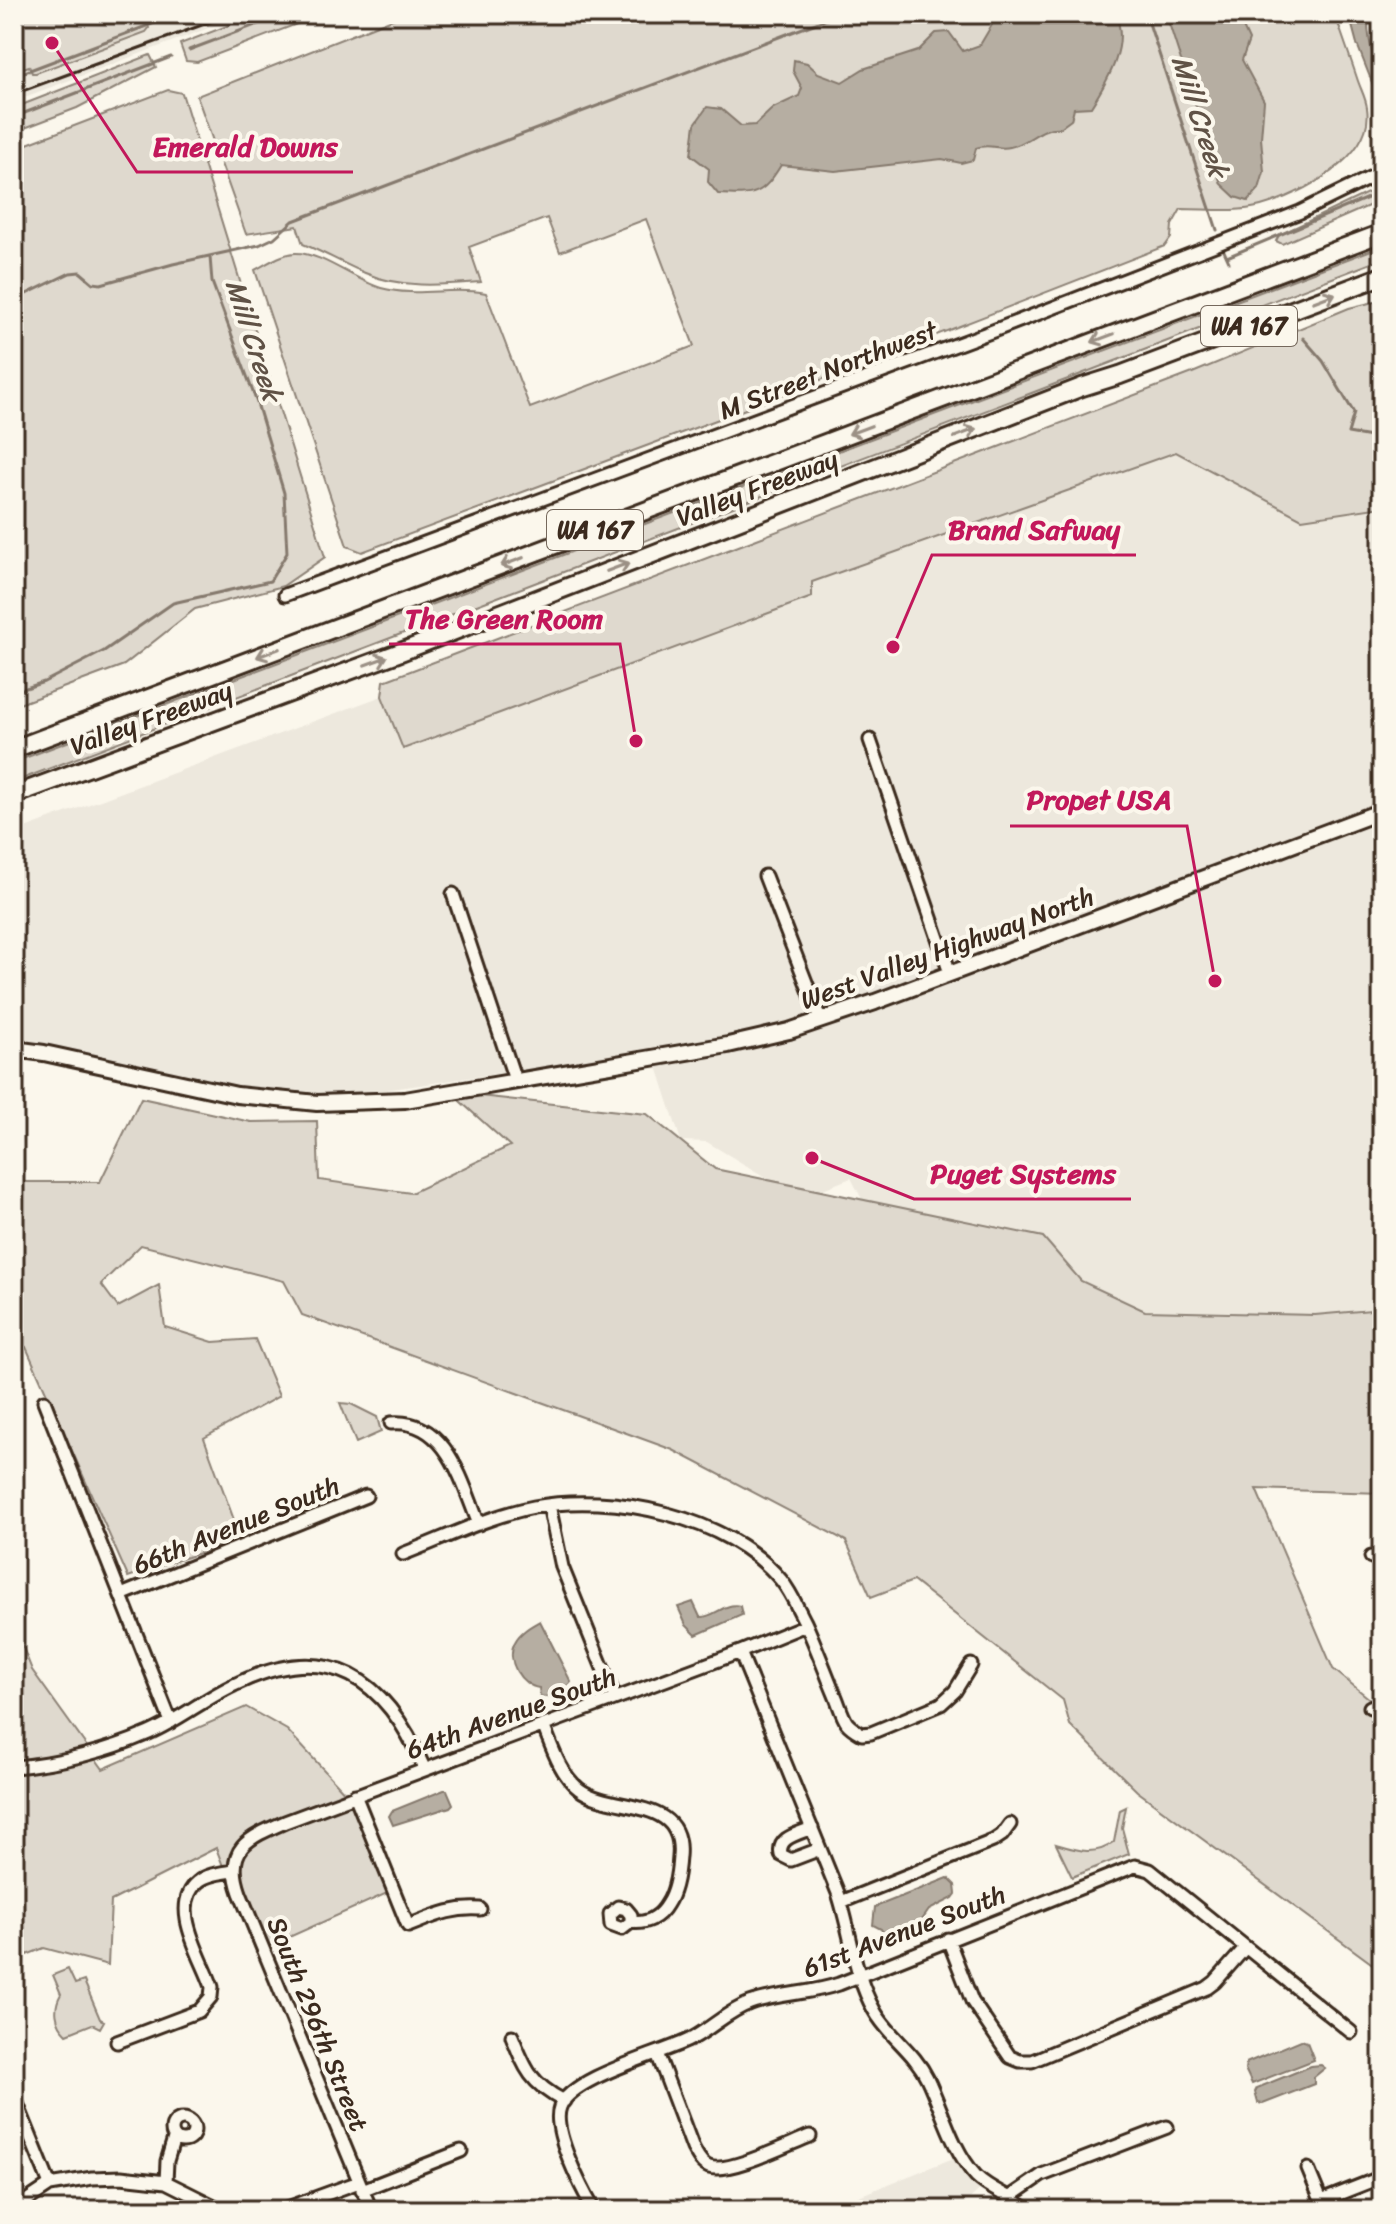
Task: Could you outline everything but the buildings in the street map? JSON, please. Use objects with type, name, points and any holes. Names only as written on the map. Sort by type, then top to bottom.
[{"type":"highway","points":[[1176,310],[1382,223]]},
{"type":"highway","name":"Valley Freeway","points":[[14,749],[1382,233]]},
{"type":"highway","name":"Valley Freeway","points":[[14,795],[398,653],[1082,387],[1381,277]]},
{"type":"main road","name":"West Valley Highway North","points":[[14,1049],[237,1095],[280,1101],[333,1103],[405,1100],[728,1045],[821,1021],[1382,811]]},
{"type":"street","name":"M Street Northwest","points":[[285,595],[993,331],[1300,212],[1382,172]]},
{"type":"street","points":[[870,740],[950,973]]},
{"type":"street","points":[[765,876],[821,1021]]},
{"type":"street","points":[[453,894],[515,1080]]},
{"type":"street","points":[[44,1401],[171,1722]]},
{"type":"street","points":[[391,1423],[414,1424],[444,1446],[479,1524]]},
{"type":"street","name":"66th Avenue South","points":[[121,1595],[366,1496]]},
{"type":"street","points":[[403,1554],[479,1524],[524,1509],[549,1505],[589,1502],[691,1520],[728,1538],[781,1580],[806,1625],[847,1723],[862,1734],[941,1704],[955,1691],[971,1665]]},
{"type":"street","points":[[549,1505],[562,1567],[615,1698]]},
{"type":"street","name":"64th Avenue South","points":[[237,1853],[248,1841],[266,1830],[806,1625]]},
{"type":"street","points":[[740,1652],[841,1902],[863,1989],[884,2027],[919,2065],[971,2170],[985,2185],[1010,2197],[1027,2210]]},
{"type":"street","points":[[14,1767],[70,1760],[114,1747],[171,1722],[237,1683],[271,1671],[321,1666],[358,1677],[380,1696],[406,1729],[424,1768]]},
{"type":"street","points":[[1370,1707],[1382,1702]]},
{"type":"street","points":[[543,1725],[563,1771],[578,1788],[598,1798],[655,1813],[670,1823],[677,1834],[678,1864],[667,1904],[653,1918],[640,1923],[631,1922]]},
{"type":"street","points":[[355,1795],[408,1926],[460,1907],[480,1909]]},
{"type":"street","points":[[841,1902],[993,1841],[1010,1824]]},
{"type":"street","points":[[812,1828],[783,1841],[781,1855],[791,1860],[820,1849]]},
{"type":"street","name":"South 296th Street","points":[[237,1853],[234,1871],[240,1893],[371,2210]]},
{"type":"street","name":"61st Avenue South","points":[[564,2101],[587,2082],[692,2038],[749,2003],[814,1992],[860,1976],[1135,1866],[1150,1870],[1245,1948]]},
{"type":"street","points":[[117,2042],[199,2011],[211,1997],[212,1987],[186,1922],[185,1910],[192,1888],[199,1881],[234,1871]]},
{"type":"street","points":[[948,1939],[972,2001],[1010,2057],[1020,2061],[1032,2061],[1207,1988],[1245,1948],[1351,2032]]},
{"type":"street","points":[[512,2036],[533,2081],[542,2090],[564,2101],[559,2116],[562,2134],[573,2167],[594,2210]]},
{"type":"street","points":[[657,2053],[693,2148],[707,2166],[718,2168],[739,2163],[810,2136]]},
{"type":"street","points":[[14,2096],[50,2185]]},
{"type":"street","points":[[1010,2197],[1042,2175],[1167,2127]]},
{"type":"street","points":[[166,2182],[167,2161],[174,2138]]},
{"type":"street","points":[[282,2210],[461,2151]]},
{"type":"street","points":[[1308,2169],[1323,2206],[1382,2177]]},
{"type":"street","points":[[14,2209],[50,2185],[121,2177],[166,2182],[215,2209]]},
{"type":"shaded area","points":[[14,14],[165,14],[146,21],[149,28],[146,32],[32,73],[29,66],[14,71]]},
{"type":"shaded area","points":[[165,14],[246,14],[14,101],[14,71]]},
{"type":"shaded area","points":[[258,14],[323,14],[197,62],[186,61],[180,44]]},
{"type":"shaded area","points":[[405,14],[1335,14],[1365,100],[1366,126],[1347,158],[1332,171],[1277,201],[1241,209],[1181,209],[1165,246],[759,404],[362,552],[347,546],[255,270],[295,253],[316,257],[360,279],[394,291],[486,293],[530,408],[694,346],[646,219],[560,252],[547,218],[469,247],[481,282],[437,285],[393,282],[365,273],[303,244],[297,226],[246,234],[197,96]]},
{"type":"shaded area","points":[[150,55],[156,67],[77,108],[14,132],[14,108]]},
{"type":"shaded area","points":[[168,90],[182,93],[325,557],[283,586],[195,609],[124,665],[14,706],[14,149]]},
{"type":"shaded area","points":[[1382,186],[1382,200],[1282,244],[1276,241],[1279,235]]},
{"type":"shaded area","points":[[1382,246],[1382,259],[14,782],[14,762]]},
{"type":"shaded area","points":[[1382,300],[1382,507],[1302,519],[1176,452],[812,582],[812,597],[403,749],[382,696],[384,681],[1190,374],[1349,308]]},
{"type":"shaded area","points":[[1177,451],[1302,519],[1382,507],[1382,1309],[1315,1315],[1145,1311],[1081,1281],[1043,1237],[863,1201],[851,1178],[800,1198],[707,1142],[681,1141],[652,1051],[351,1095],[274,1093],[167,1071],[14,1046],[14,832],[382,696],[404,749],[812,582]]},
{"type":"shaded area","points":[[451,1093],[647,1114],[715,1169],[1043,1237],[1081,1281],[1145,1311],[1315,1315],[1382,1309],[1382,1493],[1256,1489],[1333,1669],[1382,1709],[1382,1971],[1137,1791],[1070,1725],[1063,1700],[913,1581],[871,1597],[846,1541],[673,1450],[302,1315],[284,1281],[141,1245],[101,1284],[118,1307],[159,1285],[165,1327],[213,1342],[255,1339],[279,1396],[204,1438],[241,1539],[128,1577],[26,1347],[14,1351],[14,1182],[100,1182],[141,1098],[251,1122],[317,1121],[319,1180],[411,1193],[510,1146]]},
{"type":"shaded area","points":[[340,1403],[351,1404],[377,1417],[381,1432],[356,1443]]},
{"type":"shaded area","points":[[14,1625],[32,1670],[103,1769],[246,1707],[287,1730],[349,1797],[355,1795],[394,1890],[256,1952],[216,1848],[111,1901],[108,1965],[44,1948],[14,1960]]},
{"type":"shaded area","points":[[1126,1807],[1122,1828],[1129,1854],[1072,1877],[1056,1844],[1085,1851],[1107,1847],[1114,1842],[1120,1810]]},
{"type":"shaded area","points":[[68,1969],[75,1984],[84,1981],[100,2019],[104,2021],[100,2028],[92,2024],[67,2034],[60,2025],[56,2010],[61,1994],[53,1975]]},
{"type":"shaded area","points":[[961,2155],[985,2185],[964,2204],[966,2210],[824,2210]]},
{"type":"water","points":[[1003,14],[1115,14],[1120,37],[1115,62],[1091,107],[1074,108],[1071,120],[1060,128],[1046,130],[1017,145],[976,148],[973,160],[961,163],[942,159],[835,171],[781,165],[762,188],[741,195],[718,194],[708,182],[709,169],[691,155],[695,124],[707,107],[721,109],[741,126],[755,125],[773,108],[799,96],[802,88],[793,71],[794,60],[807,63],[818,73],[842,82],[863,69],[918,51],[936,33],[949,32],[963,51],[980,45],[996,18]]},
{"type":"water","points":[[1166,14],[1237,14],[1249,40],[1242,60],[1264,101],[1261,138],[1264,172],[1259,189],[1248,201],[1235,197],[1221,184]]},
{"type":"water","points":[[1349,14],[1368,14],[1369,39],[1380,84],[1382,108],[1357,44]]},
{"type":"water","points":[[693,1602],[700,1617],[734,1605],[740,1606],[742,1615],[696,1635],[686,1625],[678,1607]]},
{"type":"water","points":[[540,1621],[571,1682],[550,1696],[540,1696],[539,1688],[526,1682],[513,1664],[512,1649],[517,1638]]},
{"type":"water","points":[[447,1790],[453,1804],[450,1807],[393,1825],[389,1816],[392,1811]]},
{"type":"water","points":[[948,1878],[955,1885],[956,1894],[929,1910],[915,1930],[886,1937],[881,1929],[873,1925],[875,1907]]},
{"type":"water","points":[[1301,2040],[1307,2042],[1314,2060],[1252,2084],[1245,2069],[1246,2063]]},
{"type":"water","points":[[1321,2065],[1325,2068],[1314,2077],[1314,2084],[1263,2104],[1258,2103],[1257,2088],[1311,2066]]},
{"type":"waterway","points":[[189,50],[285,14]]},
{"type":"waterway","name":"Mill Creek","points":[[14,300],[70,273],[80,272],[93,283],[101,284],[259,245],[274,238],[293,221],[840,14]]},
{"type":"waterway","name":"Mill Creek","points":[[1146,14],[1217,230]]},
{"type":"waterway","points":[[14,76],[157,22]]},
{"type":"waterway","points":[[14,117],[171,57]]},
{"type":"waterway","points":[[1227,257],[1382,192]]},
{"type":"waterway","name":"Mill Creek","points":[[1224,251],[1229,262]]},
{"type":"waterway","name":"Mill Creek","points":[[14,692],[44,682],[104,651],[173,603],[270,581],[287,553],[284,493],[257,403],[212,282],[210,257]]},
{"type":"waterway","name":"Mill Creek","points":[[1303,338],[1323,361],[1354,413],[1348,433],[1382,439]]},
{"type":"railway","points":[[14,94],[232,14]]},
{"type":"place","name":"Emerald Downs","points":[[52,43]]},
{"type":"place","name":"Brand Safway","points":[[893,647]]},
{"type":"place","name":"The Green Room","points":[[636,741]]},
{"type":"place","name":"Propet USA","points":[[1215,981]]},
{"type":"place","name":"Puget Systems","points":[[812,1158]]}]
